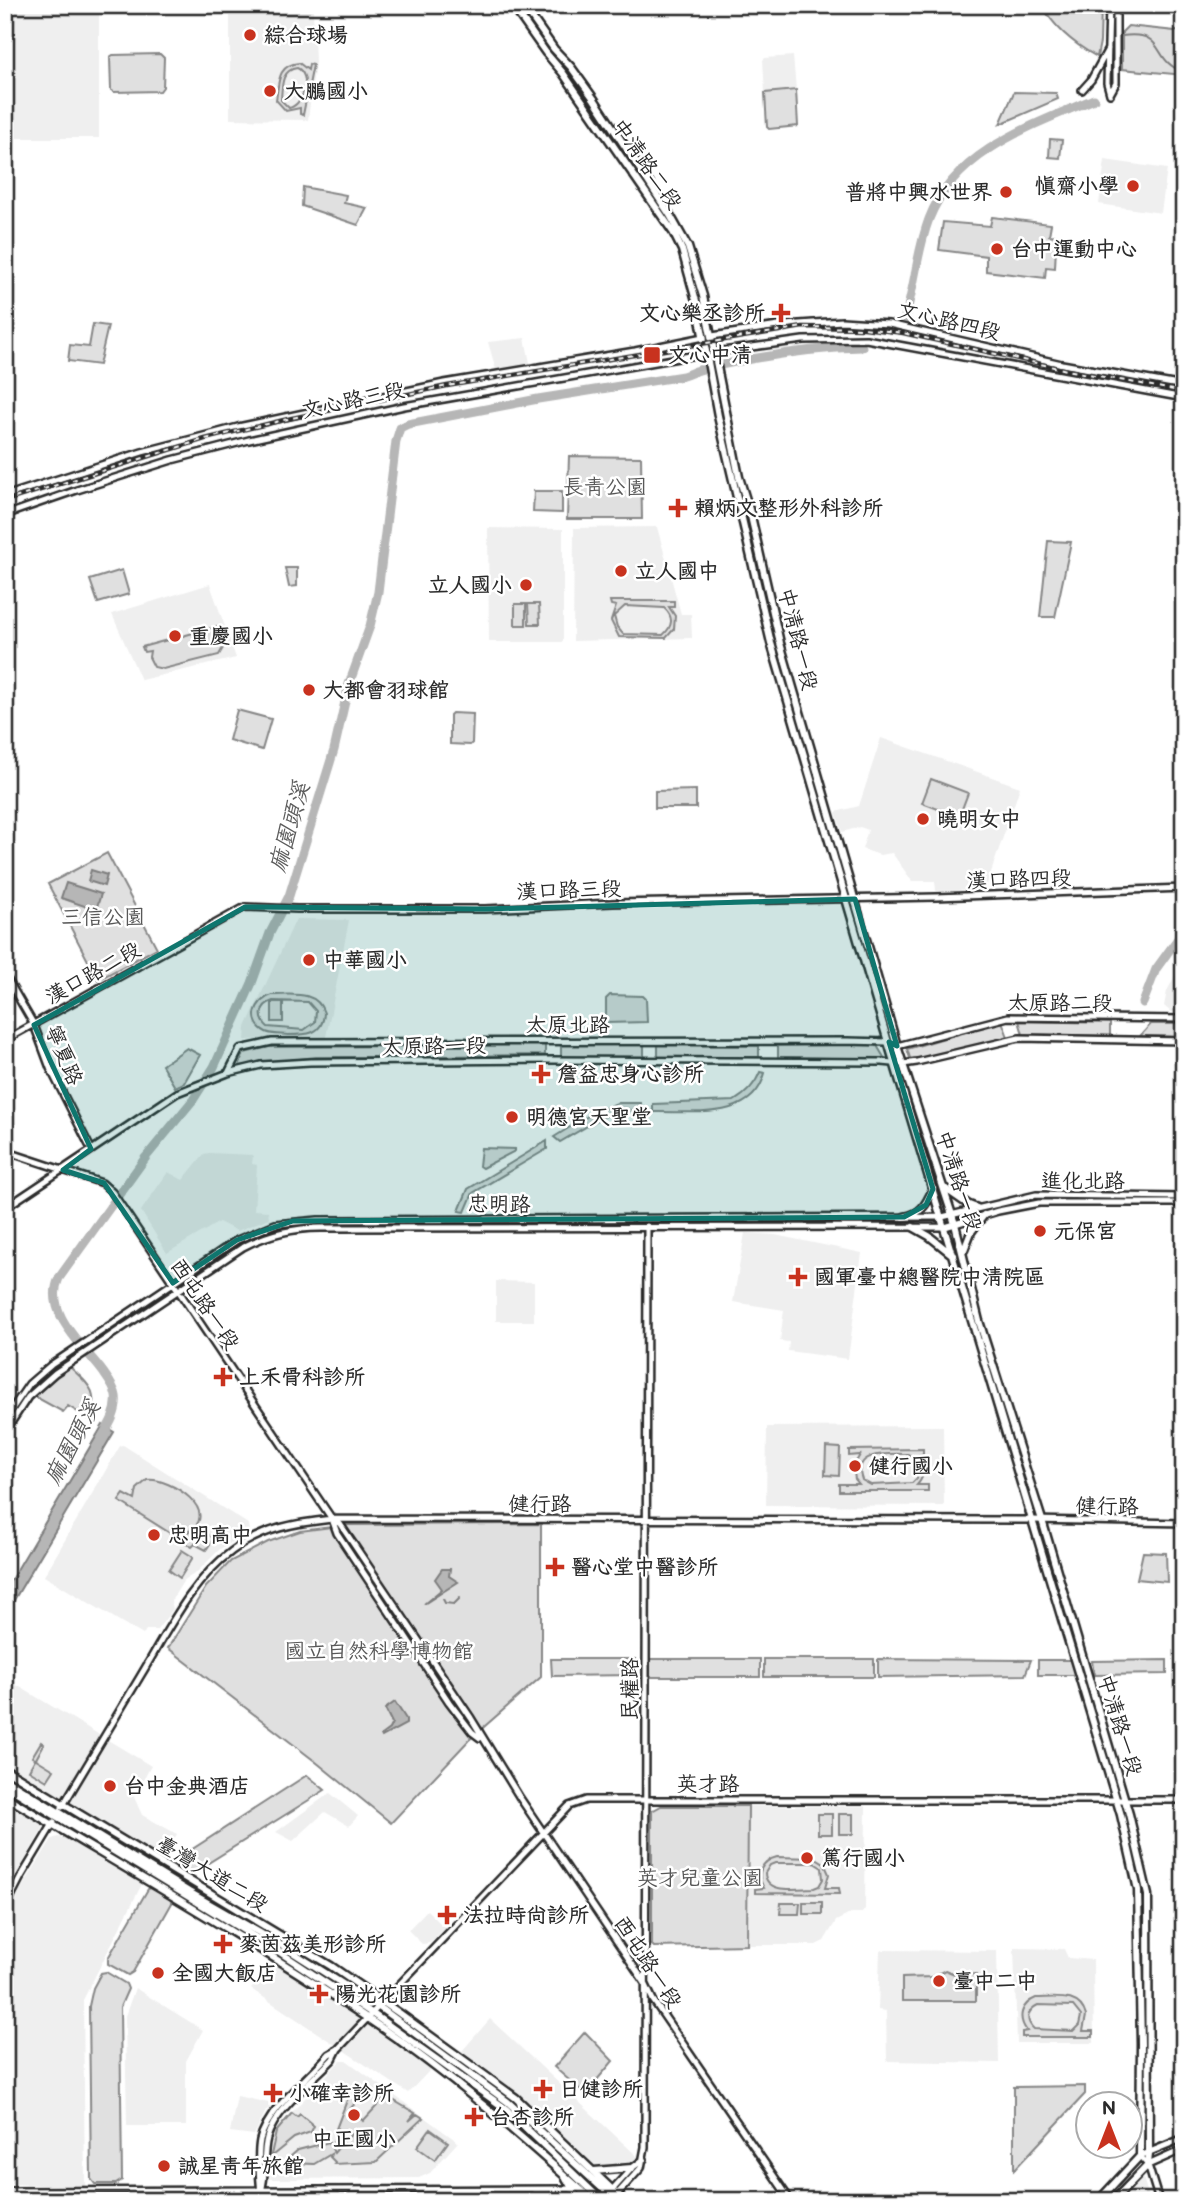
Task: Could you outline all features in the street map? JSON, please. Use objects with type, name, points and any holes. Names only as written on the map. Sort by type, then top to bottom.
[{"type":"main road","name":"中清路二段","points":[[512,5],[563,73],[673,232],[687,267],[709,363]]},
{"type":"main road","name":"中清路二段","points":[[523,5],[594,99],[688,247],[703,296],[717,362]]},
{"type":"main road","name":"文心路四段","points":[[704,337],[712,335]]},
{"type":"main road","name":"文心路三段","points":[[707,353],[715,352]]},
{"type":"main road","name":"中清路一段","points":[[717,362],[739,477],[751,516],[780,643],[897,1046],[899,1064],[933,1189],[1116,1799],[1138,1890],[1141,2090]]},
{"type":"main road","name":"中清路一段","points":[[709,363],[771,643],[888,1042],[931,1144],[994,1371],[1042,1520],[1124,1799],[1148,1895],[1148,2165]]},
{"type":"main road","points":[[944,1188],[969,1206],[977,1208]]},
{"type":"main road","points":[[904,1217],[916,1215],[926,1205],[933,1189]]},
{"type":"main road","points":[[963,1252],[971,1232],[984,1215]]},
{"type":"main road","points":[[913,1227],[954,1256]]},
{"type":"main road","name":"臺灣大道二段","points":[[5,1769],[331,1966],[508,2102],[613,2196],[624,2201]]},
{"type":"main road","name":"臺灣大道二段","points":[[5,1779],[281,1953],[506,2109],[592,2197]]},
{"type":"main road","name":"臺灣大道二段","points":[[5,1786],[58,1814],[382,2005],[516,2098],[594,2171],[613,2196]]},
{"type":"main road","name":"臺灣大道二段","points":[[5,1796],[370,2016],[499,2116],[563,2173],[577,2194],[602,2201]]},
{"type":"main road","points":[[1098,2201],[1136,2160]]},
{"type":"main road","points":[[1113,2201],[1148,2165]]},
{"type":"main road","points":[[594,2171],[632,2168]]},
{"type":"street","points":[[1109,5],[1107,83],[1110,94],[1115,87],[1116,5]]},
{"type":"street","points":[[1082,90],[1091,80],[1108,49]]},
{"type":"street","name":"文心路四段","points":[[712,335],[785,325],[842,321],[888,324],[1062,364],[1184,386]]},
{"type":"street","name":"文心路三段","points":[[5,496],[167,444],[238,426],[444,383],[704,337]]},
{"type":"street","name":"文心路四段","points":[[715,352],[803,340],[866,339],[1184,398]]},
{"type":"street","name":"文心路三段","points":[[5,515],[77,489],[185,456],[249,440],[404,406],[707,353]]},
{"type":"street","name":"漢口路四段","points":[[855,899],[1184,888]]},
{"type":"street","name":"漢口路三段","points":[[274,909],[485,909],[613,903],[855,899]]},
{"type":"street","name":"漢口路二段","points":[[5,1040],[245,907],[274,909]]},
{"type":"street","name":"寧夏路","points":[[5,975],[34,1025],[50,1068],[91,1149]]},
{"type":"street","name":"太原路二段","points":[[897,1046],[1008,1017],[1184,1019]]},
{"type":"street","name":"太原路二段","points":[[899,1064],[1019,1038],[1184,1041]]},
{"type":"street","name":"太原北路","points":[[228,1073],[240,1049],[261,1043],[285,1042],[888,1042],[897,1046]]},
{"type":"street","name":"太原路一段","points":[[5,1208],[170,1097],[228,1073],[261,1065],[310,1062],[551,1060],[899,1064]]},
{"type":"street","points":[[5,1151],[63,1170]]},
{"type":"street","name":"西屯路一段","points":[[63,1170],[102,1183],[124,1209],[332,1519],[337,1533],[449,1702],[472,1732],[482,1739],[645,1983],[653,2000],[790,2201]]},
{"type":"street","name":"進化北路","points":[[942,1217],[1037,1195],[1184,1197]]},
{"type":"street","name":"進化北路","points":[[945,1227],[1039,1203],[1184,1203]]},
{"type":"street","name":"忠明路","points":[[5,1419],[29,1384],[90,1339],[237,1240],[262,1228],[293,1221],[942,1217]]},
{"type":"street","name":"民權路","points":[[644,2159],[647,1220]]},
{"type":"street","name":"忠明路","points":[[5,1432],[28,1397],[55,1373],[177,1290],[264,1236],[303,1228],[945,1227]]},
{"type":"street","name":"健行路","points":[[5,1908],[172,1623],[212,1568],[232,1552],[267,1531],[294,1523],[332,1519],[1042,1520],[1184,1523]]},
{"type":"street","name":"英才路","points":[[261,2201],[265,2180],[266,2141],[278,2116],[543,1833],[569,1807],[580,1801],[1184,1800]]},
{"type":"street","points":[[1144,2155],[1184,2138]]},
{"type":"street","points":[[1148,2165],[1184,2149]]},
{"type":"street","points":[[613,2196],[632,2168],[644,2159]]},
{"type":"street","points":[[602,2201],[613,2196],[641,2168],[644,2159]]},
{"type":"street","points":[[1144,2160],[1148,2165],[1159,2201]]},
{"type":"street","points":[[5,2191],[533,2191],[577,2194]]},
{"type":"street","points":[[592,2197],[613,2196]]},
{"type":"highlighted area","points":[[855,899],[897,1046],[889,1042],[933,1189],[926,1205],[904,1217],[293,1221],[237,1240],[173,1283],[104,1183],[63,1170],[91,1149],[34,1025],[245,907],[485,909]]},
{"type":"shaded area","points":[[5,5],[99,5],[99,138],[5,138]]},
{"type":"shaded area","name":"大鵬國小","points":[[313,8],[315,63],[308,120],[230,119],[230,10]]},
{"type":"shaded area","points":[[793,56],[796,90],[765,93],[763,60]]},
{"type":"shaded area","name":"慎齋小學","points":[[1105,160],[1167,169],[1161,213],[1099,204]]},
{"type":"shaded area","points":[[525,338],[530,363],[496,370],[488,342]]},
{"type":"shaded area","name":"立人國中","points":[[657,527],[681,614],[691,614],[692,638],[573,641],[574,528]]},
{"type":"shaded area","name":"立人國小","points":[[488,528],[563,529],[563,642],[489,642]]},
{"type":"shaded area","name":"重慶國小","points":[[210,584],[236,658],[141,680],[112,614]]},
{"type":"shaded area","name":"曉明女中","points":[[881,738],[1020,787],[985,890],[936,891],[935,881],[912,881],[892,853],[880,855],[862,849],[868,830],[860,827],[842,832],[836,812],[859,806]]},
{"type":"shaded area","points":[[91,870],[107,875],[104,886],[88,881]]},
{"type":"shaded area","points":[[66,883],[101,894],[96,910],[61,898]]},
{"type":"shaded area","name":"中華國小","points":[[296,919],[349,920],[326,1037],[245,1040],[246,1027]]},
{"type":"shaded area","points":[[1184,959],[1184,1012],[1171,1012],[1164,1006],[1167,991]]},
{"type":"shaded area","points":[[204,1154],[253,1155],[252,1164],[257,1165],[254,1210],[268,1211],[269,1218],[237,1231],[219,1222],[167,1253],[141,1211],[168,1172],[183,1180]]},
{"type":"shaded area","name":"國軍臺中總醫院中清院區","points":[[745,1233],[775,1235],[862,1253],[848,1359],[788,1351],[789,1342],[780,1341],[784,1310],[733,1302]]},
{"type":"shaded area","points":[[496,1281],[534,1282],[534,1321],[496,1321]]},
{"type":"shaded area","points":[[103,1425],[114,1432],[5,1615],[5,1590]]},
{"type":"shaded area","name":"健行國小","points":[[943,1426],[944,1506],[766,1505],[767,1427]]},
{"type":"shaded area","name":"忠明高中","points":[[123,1445],[248,1524],[249,1531],[220,1549],[196,1573],[184,1580],[171,1601],[173,1609],[157,1630],[146,1630],[143,1635],[44,1576]]},
{"type":"shaded area","points":[[442,1569],[450,1569],[449,1576],[458,1582],[424,1604],[442,1589],[435,1579]]},
{"type":"shaded area","points":[[5,1678],[151,1766],[134,1797],[142,1815],[177,1834],[163,1858],[5,1763]]},
{"type":"shaded area","points":[[395,1702],[406,1719],[406,1724],[382,1737],[392,1723],[385,1709]]},
{"type":"shaded area","points":[[330,1793],[358,1816],[349,1826],[325,1812],[293,1841],[276,1832]]},
{"type":"shaded area","points":[[5,1802],[45,1825],[17,1873],[5,1866]]},
{"type":"shaded area","name":"篤行國小","points":[[748,1806],[866,1806],[865,1909],[862,1913],[852,1913],[836,1921],[824,1941],[816,1945],[747,1945]]},
{"type":"shaded area","points":[[65,1838],[142,1884],[83,2000],[85,2186],[5,2184],[5,1915],[52,1839]]},
{"type":"shaded area","points":[[427,1910],[445,1928],[430,1943],[422,1944],[408,1930]]},
{"type":"shaded area","name":"臺中二中","points":[[1014,1948],[1064,1949],[1068,1958],[1093,1960],[1094,2043],[1017,2043]]},
{"type":"shaded area","name":"臺中二中","points":[[880,1950],[997,1951],[999,2063],[887,2061],[886,2011],[878,2010]]},
{"type":"shaded area","points":[[276,1962],[371,2020],[431,2069],[408,2093],[251,1989]]},
{"type":"shaded area","points":[[135,1988],[203,2030],[186,2061],[186,2126],[127,2126],[125,2016]]},
{"type":"shaded area","points":[[490,2019],[637,2156],[636,2163],[605,2168],[591,2165],[513,2093],[462,2051]]},
{"type":"shaded area","name":"中正國小","points":[[341,2060],[346,2060],[458,2142],[430,2173],[419,2178],[270,2179],[271,2149],[278,2127]]},
{"type":"shaded area","points":[[237,2096],[273,2104],[266,2111],[254,2135],[230,2132]]},
{"type":"shaded area","points":[[1143,2178],[1150,2201],[1121,2201]]},
{"type":"shaded area","points":[[362,2194],[427,2195],[427,2201],[362,2201]]},
{"type":"green space","points":[[1042,5],[1101,5],[1097,57],[1065,35]]},
{"type":"green space","points":[[1128,26],[1184,32],[1184,75],[1122,69],[1122,32]]},
{"type":"green space","points":[[160,54],[164,58],[163,87],[160,91],[111,90],[110,57]]},
{"type":"green space","points":[[299,63],[308,70],[309,64],[313,65],[303,115],[300,114],[300,108],[286,111],[276,100],[280,76],[292,64]],"holes":[[[297,68],[302,72],[305,83],[302,96],[289,108],[281,100],[283,79],[292,69]]]},
{"type":"green space","points":[[796,90],[798,126],[769,129],[765,93]]},
{"type":"green space","points":[[1014,92],[1056,93],[1058,99],[1000,124]]},
{"type":"green space","points":[[1050,139],[1062,140],[1060,158],[1049,157]]},
{"type":"green space","points":[[303,187],[346,195],[344,203],[367,208],[358,225],[302,206]]},
{"type":"green space","name":"台中運動中心","points":[[992,217],[1051,224],[1049,235],[1059,236],[1055,268],[1046,267],[1045,278],[986,271],[986,256],[939,250],[943,222],[990,226]]},
{"type":"green space","points":[[93,324],[108,326],[99,365],[68,361],[70,345],[89,347]]},
{"type":"green space","name":"長青公園","points":[[569,456],[641,457],[642,519],[567,519]]},
{"type":"green space","points":[[534,491],[562,491],[562,513],[533,512]]},
{"type":"green space","points":[[1048,541],[1071,542],[1055,617],[1040,617]]},
{"type":"green space","points":[[285,568],[297,568],[297,586],[289,587]]},
{"type":"green space","points":[[122,570],[129,594],[98,603],[90,580]]},
{"type":"green space","points":[[610,601],[674,601],[674,607],[669,607],[675,616],[674,629],[666,638],[619,637],[611,621],[616,606],[611,605]],"holes":[[[625,606],[664,608],[671,622],[663,635],[623,634],[617,627],[614,616]]]},
{"type":"green space","points":[[515,604],[526,604],[526,625],[515,625]]},
{"type":"green space","points":[[528,604],[539,604],[540,624],[529,624]]},
{"type":"green space","points":[[219,626],[221,631],[217,632],[223,648],[219,655],[163,669],[154,667],[149,657],[150,651],[144,652],[142,647]]},
{"type":"green space","points":[[237,710],[271,719],[262,750],[229,740]]},
{"type":"green space","points":[[452,713],[473,714],[470,745],[450,744]]},
{"type":"green space","points":[[931,779],[968,793],[959,817],[922,803]]},
{"type":"green space","points":[[696,790],[696,808],[655,808],[655,791]]},
{"type":"green space","name":"三信公園","points":[[107,853],[157,948],[98,980],[48,884]]},
{"type":"green space","points":[[272,995],[310,997],[321,1006],[323,1020],[317,1030],[301,1035],[266,1032],[260,1028],[255,1017],[258,1006]],"holes":[[[273,1001],[308,1002],[316,1011],[315,1022],[304,1030],[268,1027],[263,1020],[265,1005]]]},
{"type":"green space","points":[[610,995],[643,996],[646,999],[647,1022],[606,1023],[606,999]]},
{"type":"green space","points":[[272,1002],[283,1002],[283,1022],[272,1022]]},
{"type":"green space","points":[[1002,1021],[1008,1037],[911,1061],[907,1049]]},
{"type":"green space","points":[[1019,1021],[1110,1023],[1110,1036],[1023,1034]]},
{"type":"green space","points":[[1151,1024],[1184,1024],[1184,1037],[1140,1036]]},
{"type":"green space","points":[[644,1043],[644,1059],[561,1058],[561,1045]]},
{"type":"green space","points":[[434,1044],[545,1044],[545,1055],[435,1056]]},
{"type":"green space","points":[[876,1044],[885,1059],[778,1057],[778,1046]]},
{"type":"green space","points":[[658,1045],[759,1046],[759,1057],[658,1057]]},
{"type":"green space","points":[[419,1046],[419,1057],[316,1057],[239,1066],[244,1053],[269,1047]]},
{"type":"green space","points":[[187,1048],[200,1055],[184,1083],[175,1087],[162,1065]]},
{"type":"green space","points":[[760,1072],[765,1073],[758,1089],[748,1100],[735,1107],[702,1112],[653,1112],[653,1104],[734,1101],[750,1089]]},
{"type":"green space","points":[[617,1103],[641,1103],[641,1110],[618,1111],[560,1142],[554,1137],[593,1113]]},
{"type":"green space","points":[[547,1141],[547,1149],[473,1193],[465,1212],[459,1211],[468,1189]]},
{"type":"green space","points":[[481,1148],[515,1151],[482,1168],[479,1166]]},
{"type":"green space","points":[[70,1367],[91,1389],[93,1402],[89,1419],[68,1406],[63,1412],[34,1396]]},
{"type":"green space","points":[[826,1447],[840,1448],[839,1476],[825,1475]]},
{"type":"green space","points":[[923,1449],[923,1454],[918,1455],[923,1474],[917,1485],[928,1485],[928,1491],[839,1491],[839,1484],[859,1484],[855,1479],[853,1467],[860,1455],[849,1456],[849,1450]],"holes":[[[908,1454],[916,1460],[919,1469],[917,1478],[912,1483],[871,1485],[862,1480],[862,1463],[874,1456]]]},
{"type":"green space","points":[[147,1480],[168,1484],[190,1498],[200,1516],[196,1525],[186,1533],[192,1537],[197,1529],[214,1538],[206,1550],[195,1544],[192,1547],[119,1501],[124,1494],[135,1500],[137,1489]]},
{"type":"green space","name":"國立自然科學博物館","points":[[541,1524],[541,1677],[469,1740],[391,1823],[168,1648],[206,1587],[231,1561],[268,1542],[300,1531],[347,1525]]},
{"type":"green space","points":[[182,1550],[193,1557],[180,1578],[169,1570]]},
{"type":"green space","points":[[1143,1552],[1166,1553],[1167,1582],[1137,1579]]},
{"type":"green space","points":[[551,1659],[636,1659],[636,1675],[552,1676]]},
{"type":"green space","points":[[648,1659],[760,1659],[760,1677],[648,1677]]},
{"type":"green space","points":[[764,1659],[874,1659],[874,1677],[764,1677]]},
{"type":"green space","points":[[878,1659],[1031,1660],[1025,1675],[878,1677]]},
{"type":"green space","points":[[1038,1660],[1070,1660],[1075,1675],[1038,1675]]},
{"type":"green space","points":[[1167,1660],[1167,1674],[1094,1675],[1092,1661]]},
{"type":"green space","points":[[41,1742],[44,1744],[36,1759],[54,1770],[47,1781],[29,1770],[35,1759],[32,1757]]},
{"type":"green space","points":[[307,1775],[325,1790],[189,1875],[177,1869],[177,1859]]},
{"type":"green space","name":"英才兒童公園","points":[[661,1806],[748,1806],[747,1945],[652,1945],[652,1811]]},
{"type":"green space","points":[[818,1814],[832,1814],[832,1834],[818,1834]]},
{"type":"green space","points":[[839,1814],[853,1814],[853,1834],[839,1834]]},
{"type":"green space","points":[[816,1858],[824,1863],[829,1874],[825,1888],[839,1888],[840,1894],[755,1893],[755,1889],[764,1888],[760,1873],[763,1865],[771,1859]],"holes":[[[775,1863],[814,1863],[822,1868],[823,1879],[819,1886],[814,1888],[777,1887],[771,1885],[765,1873],[770,1865]]]},
{"type":"green space","points":[[151,1888],[172,1903],[133,1972],[128,1975],[108,1964],[108,1958]]},
{"type":"green space","points":[[803,1902],[822,1902],[822,1914],[803,1914]]},
{"type":"green space","points":[[781,1903],[800,1903],[799,1914],[780,1914]]},
{"type":"green space","points":[[945,1970],[957,1975],[976,1974],[976,2001],[902,2001],[902,1978],[932,1977]]},
{"type":"green space","points":[[106,1972],[126,1984],[128,1989],[120,2007],[122,2180],[116,2184],[95,2184],[91,2179],[89,2006],[93,1988],[101,1973]]},
{"type":"green space","points":[[1036,1998],[1073,2000],[1086,2016],[1083,2031],[1093,2031],[1093,2037],[1022,2037],[1022,2032],[1027,2031],[1022,2021],[1022,2012]],"holes":[[[1038,2005],[1073,2006],[1081,2016],[1079,2025],[1073,2031],[1034,2029],[1029,2023],[1030,2013]]]},
{"type":"green space","points":[[585,2032],[613,2061],[585,2094],[554,2067]]},
{"type":"green space","points":[[1085,2086],[1085,2090],[1074,2090],[1074,2106],[1014,2170],[1014,2087]]},
{"type":"green space","points":[[349,2095],[358,2100],[351,2108],[363,2121],[386,2096],[415,2113],[409,2121],[417,2114],[423,2118],[376,2162],[334,2164],[331,2154],[314,2164],[290,2163],[290,2157],[298,2150],[329,2142],[334,2153],[344,2141],[336,2149],[333,2141],[338,2136],[348,2138],[351,2134],[336,2129]]},
{"type":"green space","points":[[292,2113],[297,2117],[300,2114],[314,2126],[311,2132],[294,2138],[271,2155],[276,2132]]},
{"type":"green space","points":[[430,2129],[448,2142],[435,2160],[417,2147]]},
{"type":"waterway","points":[[1122,36],[1136,35],[1153,42],[1166,61],[1184,72]]},
{"type":"waterway","name":"麻園頭溪","points":[[903,324],[929,219],[941,195],[957,175],[998,143],[1094,99]]},
{"type":"waterway","name":"麻園頭溪","points":[[102,1437],[115,1412],[115,1393],[61,1316],[56,1304],[59,1278],[146,1157],[193,1100],[214,1067],[252,983],[270,933],[289,896],[334,750],[349,684],[370,626],[378,592],[396,441],[400,428],[408,424],[538,399],[683,376],[762,357],[862,347]]},
{"type":"waterway","points":[[1143,1003],[1156,969],[1184,930]]},
{"type":"waterway","points":[[443,1599],[445,1603],[454,1604],[460,1598]]},
{"type":"railway","points":[[5,501],[205,439],[292,418],[447,386],[803,327],[864,328],[903,333],[1067,370],[1184,392]]},
{"type":"place","name":"綜合球場","points":[[250,35]]},
{"type":"place","name":"大鵬國小","points":[[270,91]]},
{"type":"place","name":"慎齋小學","points":[[1133,186]]},
{"type":"place","name":"普將中興水世界","points":[[1006,192]]},
{"type":"place","name":"台中運動中心","points":[[997,249]]},
{"type":"place","name":"文心樂丞診所","points":[[781,313]]},
{"type":"place","name":"文心中清","points":[[652,355]]},
{"type":"place","name":"賴炳文整形外科診所","points":[[678,508]]},
{"type":"place","name":"立人國中","points":[[621,571]]},
{"type":"place","name":"立人國小","points":[[526,585]]},
{"type":"place","name":"重慶國小","points":[[175,636]]},
{"type":"place","name":"大都會羽球館","points":[[309,690]]},
{"type":"place","name":"曉明女中","points":[[923,819]]},
{"type":"place","name":"中華國小","points":[[309,960]]},
{"type":"place","name":"詹益忠身心診所","points":[[541,1074]]},
{"type":"place","name":"明德宮天聖堂","points":[[512,1117]]},
{"type":"place","name":"元保宮","points":[[1040,1231]]},
{"type":"place","name":"國軍臺中總醫院中清院區","points":[[798,1277]]},
{"type":"place","name":"上禾骨科診所","points":[[223,1377]]},
{"type":"place","name":"健行國小","points":[[855,1466]]},
{"type":"place","name":"忠明高中","points":[[154,1535]]},
{"type":"place","name":"醫心堂中醫診所","points":[[555,1567]]},
{"type":"place","name":"台中金典酒店","points":[[110,1786]]},
{"type":"place","name":"篤行國小","points":[[807,1858]]},
{"type":"place","name":"法拉時尚診所","points":[[447,1915]]},
{"type":"place","name":"麥茵茲美形診所","points":[[223,1944]]},
{"type":"place","name":"全國大飯店","points":[[158,1973]]},
{"type":"place","name":"臺中二中","points":[[939,1981]]},
{"type":"place","name":"陽光花園診所","points":[[319,1994]]},
{"type":"place","name":"日健診所","points":[[543,2089]]},
{"type":"place","name":"小確幸診所","points":[[273,2093]]},
{"type":"place","name":"中正國小","points":[[354,2115]]},
{"type":"place","name":"台杏診所","points":[[474,2117]]},
{"type":"place","name":"誠星青年旅館","points":[[164,2166]]}]
